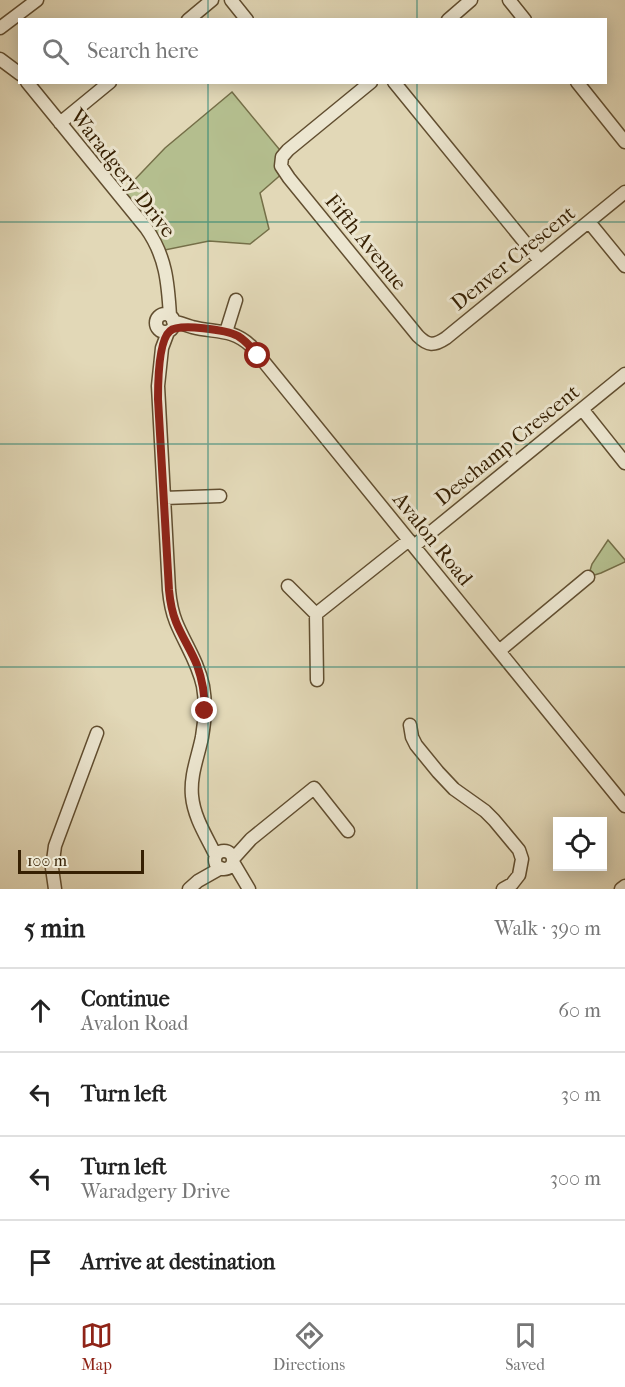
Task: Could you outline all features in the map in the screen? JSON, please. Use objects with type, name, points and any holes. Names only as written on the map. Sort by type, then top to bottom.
[{"type":"street","points":[[0,28],[37,0]]},
{"type":"street","points":[[190,18],[212,0]]},
{"type":"street","points":[[231,0],[245,18]]},
{"type":"street","points":[[450,18],[471,0]]},
{"type":"street","points":[[509,0],[523,18]]},
{"type":"street","points":[[0,59],[18,72]]},
{"type":"street","name":"Waradgery Drive","points":[[29,84],[141,222],[155,241],[164,263],[168,297],[167,324],[158,386],[170,601],[177,623],[196,664],[204,699],[204,725],[193,768],[194,807],[206,836],[247,887]]},
{"type":"street","points":[[60,123],[108,84]]},
{"type":"street","name":"Fifth Avenue","points":[[369,84],[288,150],[282,157],[281,166],[423,341]]},
{"type":"street","points":[[396,84],[540,261]]},
{"type":"street","points":[[579,84],[625,142]]},
{"type":"street","name":"Denver Crescent","points":[[423,341],[435,344],[446,338],[625,192]]},
{"type":"street","points":[[589,222],[625,266]]},
{"type":"street","points":[[226,332],[236,300]]},
{"type":"street","name":"Avalon Road","points":[[167,324],[226,332],[239,337],[251,346],[625,806]]},
{"type":"street","name":"Deschamp Crescent","points":[[316,614],[412,543],[625,374]]},
{"type":"street","points":[[582,409],[625,463]]},
{"type":"street","points":[[165,498],[220,496]]},
{"type":"street","points":[[499,651],[588,577]]},
{"type":"street","points":[[288,586],[316,614],[317,680]]},
{"type":"street","points":[[410,725],[416,745],[438,772],[454,789],[486,811],[519,850],[522,859],[519,875],[512,884],[503,889]]},
{"type":"street","points":[[55,889],[52,868],[55,846],[97,733]]},
{"type":"street","points":[[194,885],[314,788],[348,831]]},
{"type":"street","points":[[621,889],[625,886]]},
{"type":"green space","points":[[232,92],[284,155],[284,172],[260,193],[269,229],[250,244],[209,241],[160,251],[120,195],[165,148]]},
{"type":"green space","points":[[608,540],[625,562],[588,577],[592,564]]},
{"type":"route","points":[[205,711],[199,672],[177,623],[170,601],[158,399],[162,348],[168,332],[172,329],[192,327],[235,335],[246,342],[258,356]]}]
